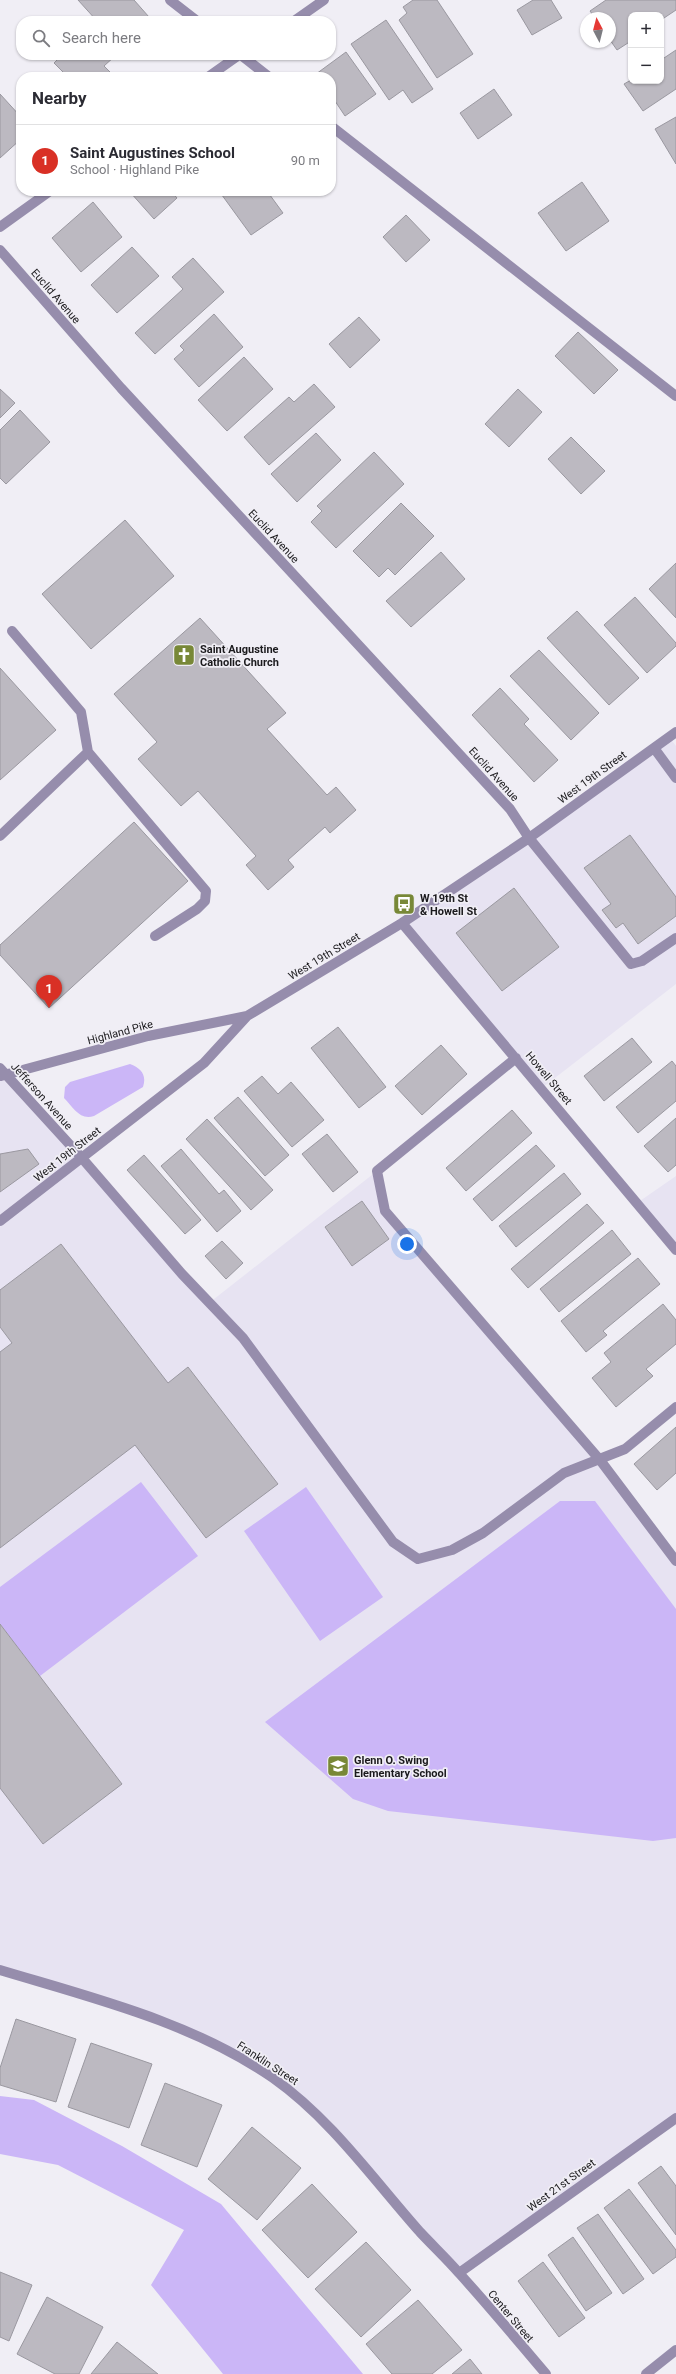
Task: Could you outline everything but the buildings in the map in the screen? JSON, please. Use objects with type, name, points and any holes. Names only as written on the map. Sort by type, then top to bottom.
[{"type":"street","points":[[170,0],[191,16]]},
{"type":"street","points":[[301,16],[324,0]]},
{"type":"street","points":[[215,72],[233,60]]},
{"type":"street","points":[[247,60],[262,72]]},
{"type":"street","points":[[336,130],[676,396]]},
{"type":"street","points":[[0,227],[43,196]]},
{"type":"street","name":"Euclid Avenue","points":[[0,250],[121,388],[510,809],[529,838],[630,964],[642,961],[676,938]]},
{"type":"street","points":[[12,631],[81,712],[88,752],[206,891],[205,901],[197,909],[155,936]]},
{"type":"street","name":"West 19th Street","points":[[0,1221],[204,1063],[247,1016],[402,923],[529,838],[676,732]]},
{"type":"street","points":[[654,748],[676,778]]},
{"type":"street","points":[[0,836],[88,752]]},
{"type":"street","name":"Howell Street","points":[[402,923],[676,1250]]},
{"type":"street","name":"Highland Pike","points":[[2,1073],[148,1036],[247,1016]]},
{"type":"street","points":[[516,1058],[377,1171],[385,1211],[600,1460],[676,1561]]},
{"type":"street","name":"Jefferson Avenue","points":[[2,1073],[81,1157],[182,1274],[243,1338],[393,1542],[418,1559],[452,1550],[483,1533],[564,1473],[625,1449],[676,1407]]},
{"type":"street","name":"Franklin Street","points":[[0,1970],[115,2004],[172,2025],[230,2052],[272,2078],[311,2108],[421,2233],[459,2273]]},
{"type":"street","name":"West 21st Street","points":[[459,2273],[676,2118]]},
{"type":"street","name":"Center Street","points":[[459,2273],[546,2374]]},
{"type":"street","points":[[646,2374],[676,2350]]},
{"type":"shaded area","points":[[669,737],[676,746],[676,984],[542,1088],[402,923]]},
{"type":"shaded area","points":[[130,1064],[142,1072],[144,1076],[143,1087],[94,1116],[85,1117],[81,1115],[64,1098],[65,1087],[70,1082]]},
{"type":"shaded area","name":"Glenn O. Swing Elementary School","points":[[6,1075],[209,1303],[377,1171],[385,1211],[600,1460],[676,1561],[676,2118],[459,2273],[362,2163],[272,2078],[172,2025],[0,1970],[0,1077]]},
{"type":"shaded area","points":[[676,1176],[676,1250],[637,1203]]},
{"type":"shaded area","points":[[141,1482],[198,1556],[40,1676],[0,1624],[0,1587]]},
{"type":"shaded area","points":[[306,1487],[383,1597],[320,1641],[244,1531]]},
{"type":"shaded area","points":[[560,1501],[595,1501],[676,1609],[676,1838],[653,1841],[388,1811],[353,1799],[265,1722]]},
{"type":"shaded area","points":[[0,2096],[34,2100],[122,2146],[221,2204],[363,2374],[223,2374],[151,2285],[184,2230],[58,2165],[0,2154]]},
{"type":"place","name":"Saint Augustine Catholic Church","points":[[184,655]]},
{"type":"place","name":"W 19th St & Howell St","points":[[404,904]]},
{"type":"place","name":"Saint Augustines School","points":[[49,1008]]},
{"type":"place","name":"Glenn O. Swing Elementary School","points":[[338,1766]]}]
